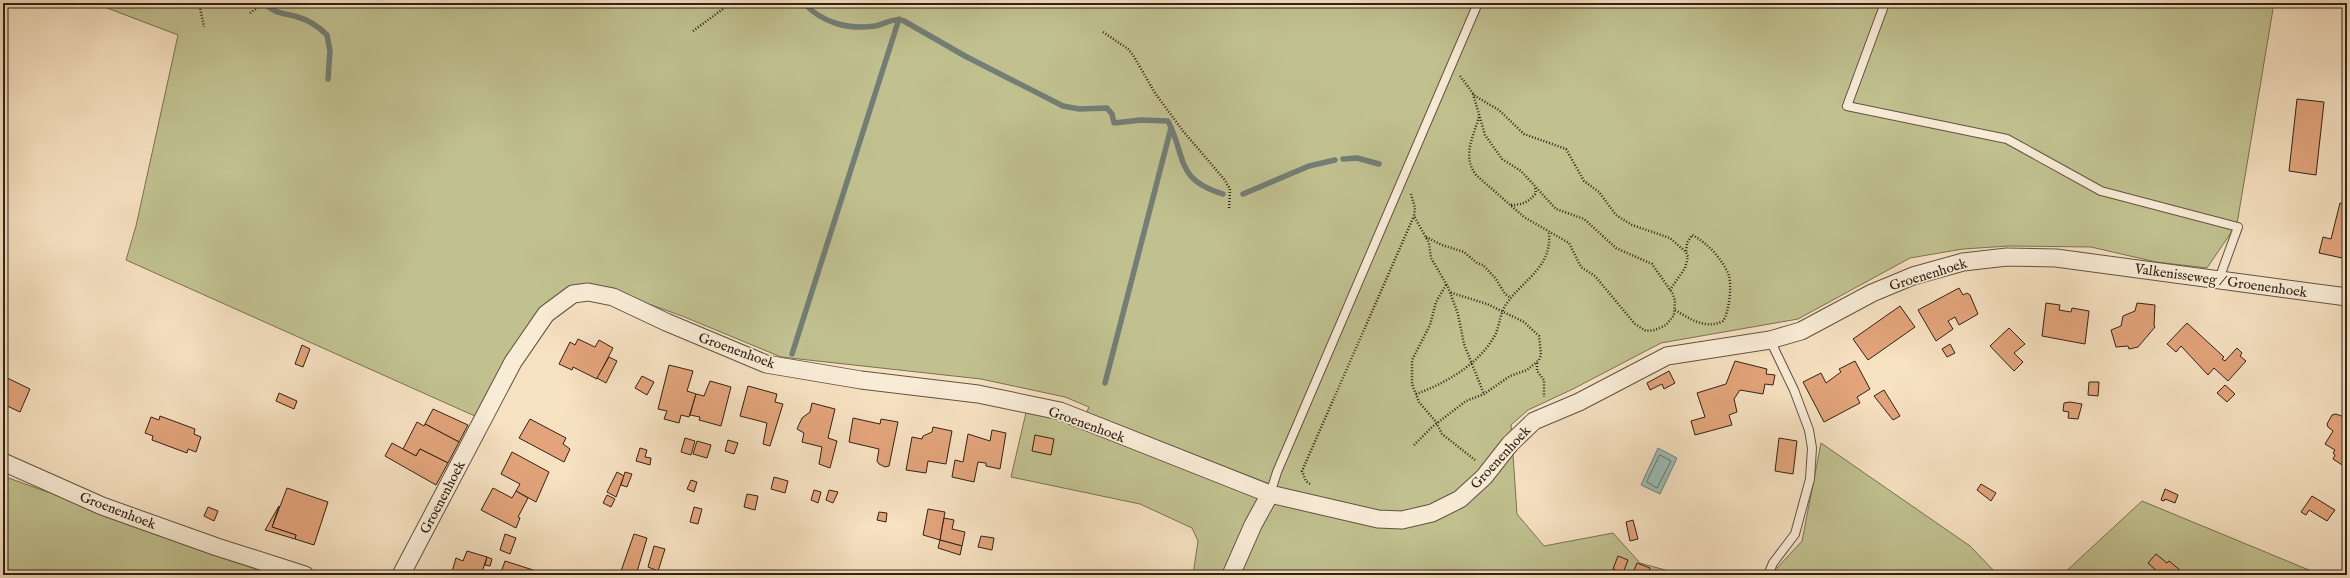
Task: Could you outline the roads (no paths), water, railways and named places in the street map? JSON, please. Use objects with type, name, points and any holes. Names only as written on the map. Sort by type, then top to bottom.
[{"type":"street","name":"Groenenhoek","points":[[401,575],[513,362],[546,314],[556,305],[573,294],[588,292],[613,297],[666,322],[766,364],[862,380],[978,394],[1060,411],[1270,494],[1378,519],[1402,520],[1432,513],[1460,499],[1484,477],[1510,444],[1534,422],[1579,402],[1667,356],[1770,340],[1801,331],[1872,292],[1913,276],[1963,262],[2007,257],[2097,263]]},
{"type":"street","name":"Valkenisseweg / Groenenhoek","points":[[2097,263],[2346,297]]},
{"type":"street","name":"Groenenhoek","points":[[3,462],[102,506],[217,547],[305,575]]},
{"type":"street","points":[[1231,575],[1253,525],[1270,494]]},
{"type":"lane","points":[[1270,494],[1277,472],[1478,3]]},
{"type":"lane","points":[[1885,3],[1847,106],[2007,139],[2101,191],[2238,228],[2220,279]]},
{"type":"lane","points":[[1768,575],[1773,562],[1795,534],[1810,479],[1812,448],[1809,430],[1794,390],[1770,340]]},
{"type":"water","points":[[1658,448],[1677,458],[1660,494],[1641,485]]},
{"type":"waterway","points":[[264,3],[276,11],[306,20],[327,35],[330,51],[328,79]]},
{"type":"waterway","points":[[804,3],[819,16],[836,24],[846,26],[865,27],[875,26],[893,20],[904,21],[965,56],[1063,106],[1079,109],[1107,108],[1112,114],[1114,123],[1141,120],[1168,121],[1174,134],[1181,157],[1190,174],[1197,182],[1223,194]]},
{"type":"waterway","points":[[792,354],[899,19]]},
{"type":"waterway","points":[[1105,383],[1171,128]]},
{"type":"waterway","points":[[1343,159],[1357,158],[1379,164]]},
{"type":"waterway","points":[[1243,194],[1309,166],[1335,160]]}]
